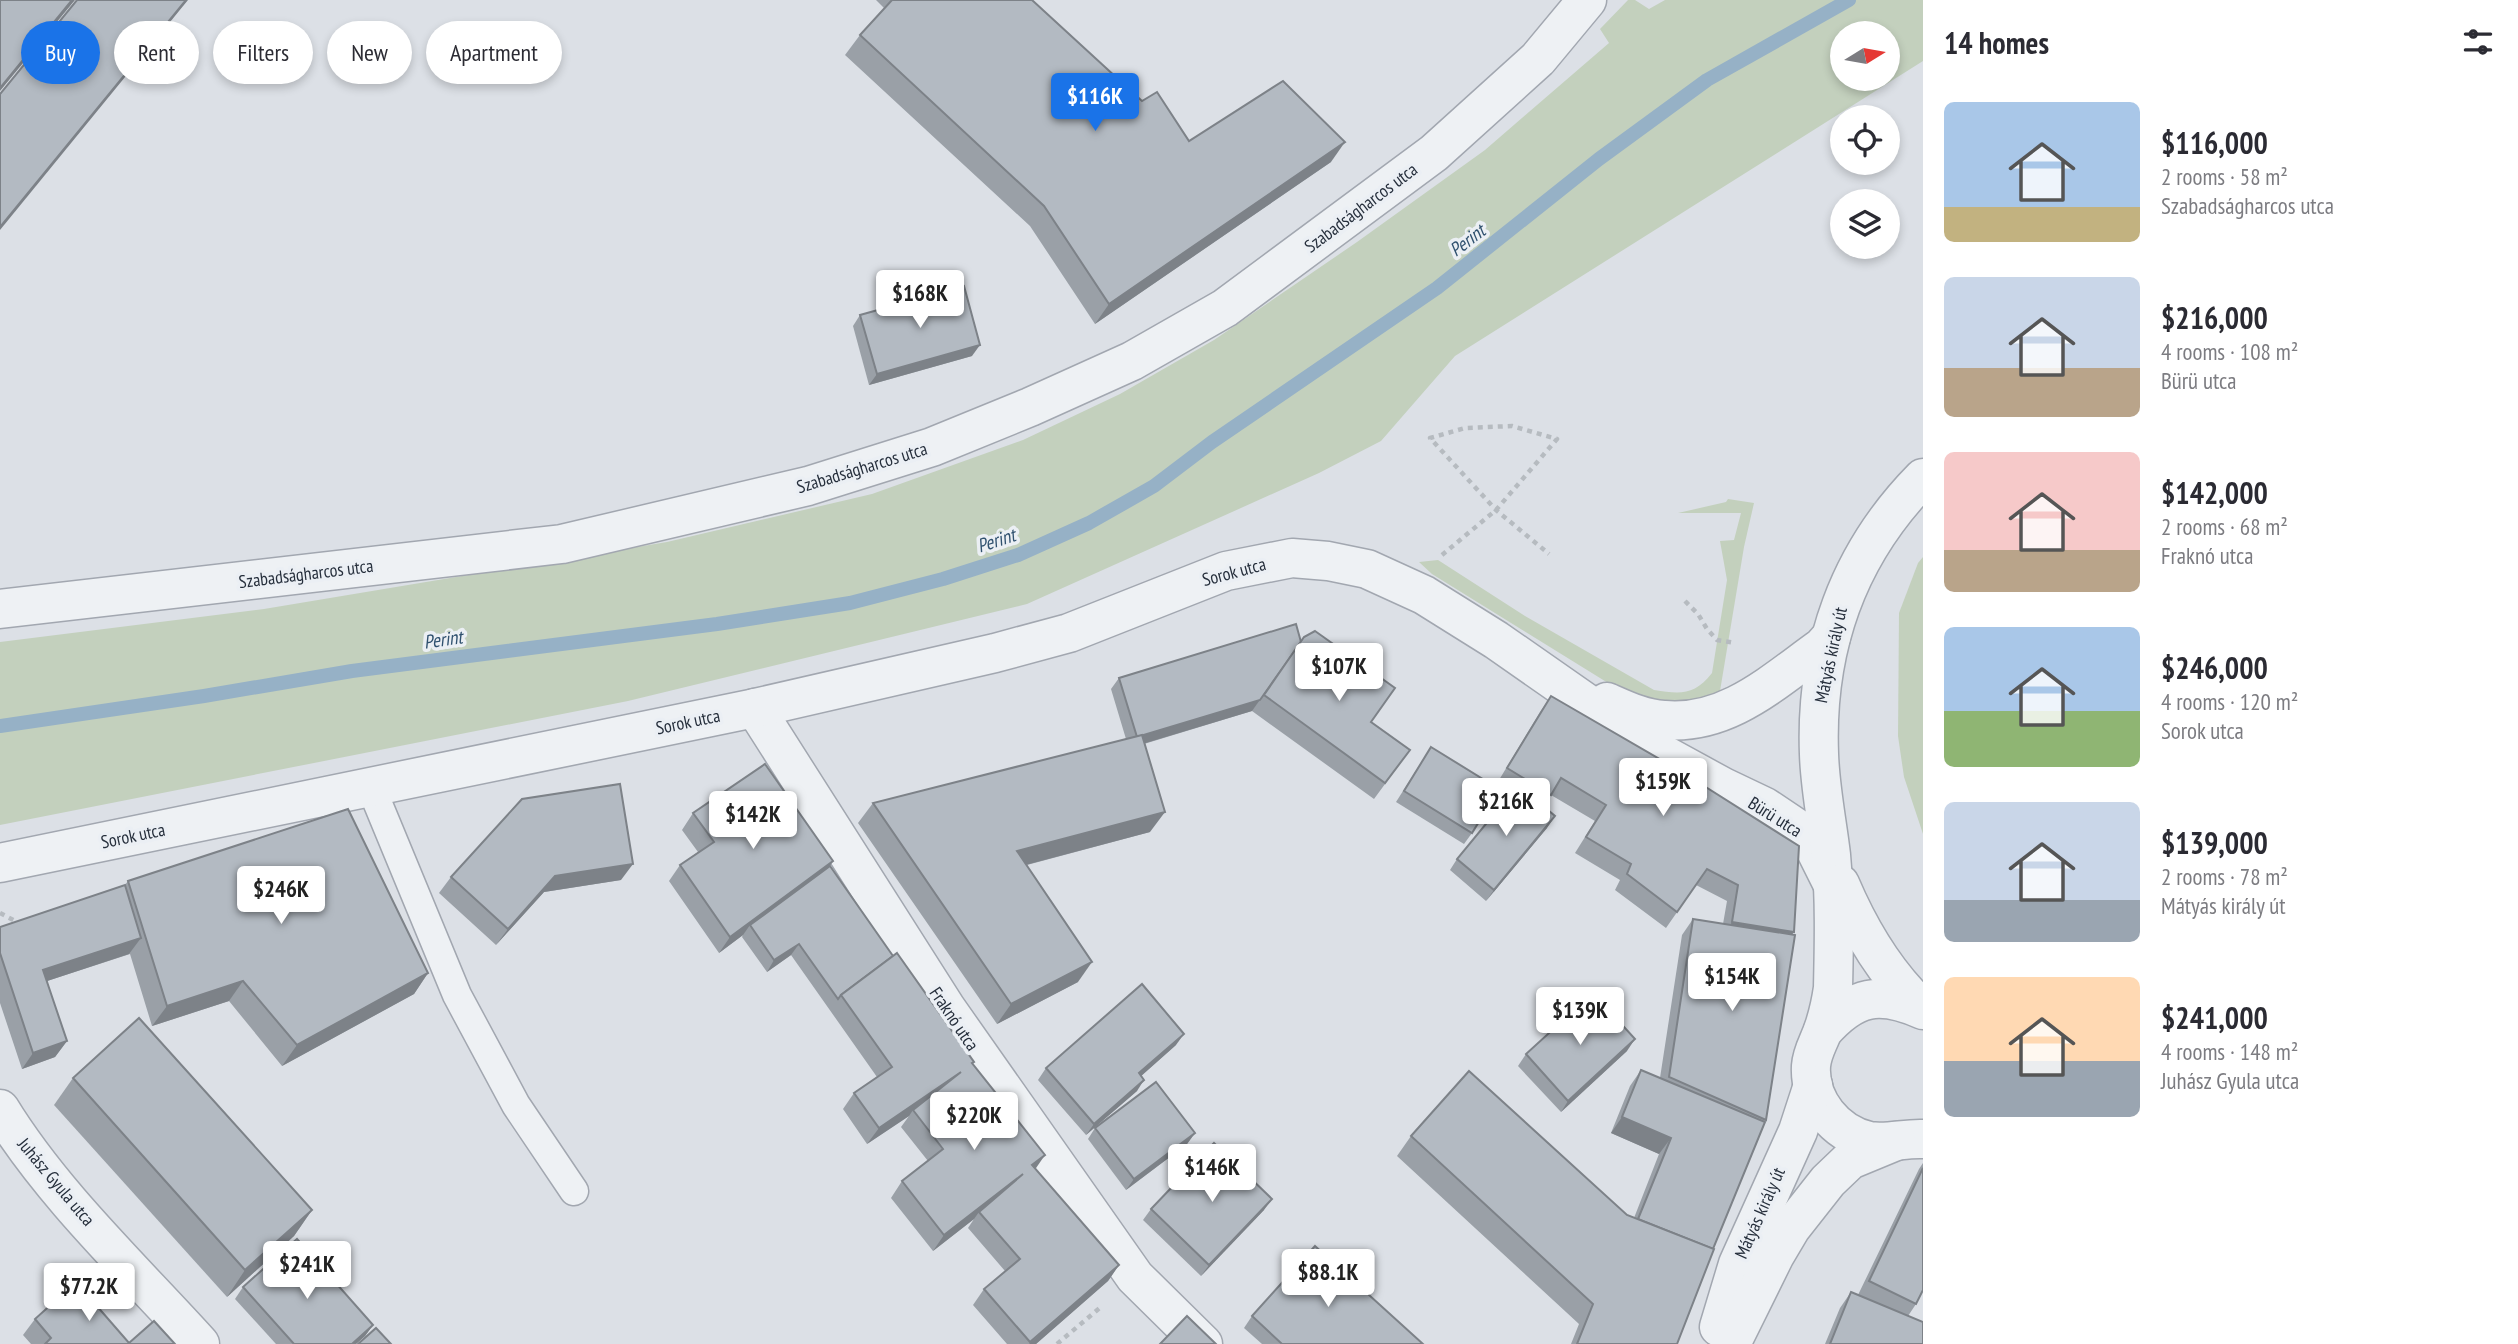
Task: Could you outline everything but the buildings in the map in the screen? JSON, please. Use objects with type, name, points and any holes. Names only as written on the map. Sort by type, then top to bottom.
[{"type":"street","name":"Szabadságharcos utca","points":[[0,609],[562,544],[808,486],[932,447],[1132,361],[1225,308],[1434,153],[1538,59],[1587,0]]},
{"type":"street","name":"Mátyás király út","points":[[1916,1136],[1870,1141],[1839,1126],[1826,1114],[1813,1085],[1811,1067],[1833,988],[1832,869],[1819,755],[1819,712],[1824,670],[1839,608],[1869,546],[1898,504],[1923,478]]},
{"type":"street","name":"Sorok utca","points":[[0,863],[755,708],[995,653],[1069,634],[1189,585],[1247,566],[1292,558],[1328,561],[1367,569]]},
{"type":"street","name":"Bürü utca","points":[[1367,569],[1424,595],[1496,640],[1648,746],[1765,807],[1801,831],[1823,862],[1832,869]]},
{"type":"street","name":"Bürü utca","points":[[1554,679],[1634,714],[1664,720],[1693,719],[1729,710],[1750,699],[1822,647],[1831,637]]},
{"type":"street","name":"Fraknó utca","points":[[755,708],[946,1009],[1135,1277],[1203,1344]]},
{"type":"street","name":"Mátyás király út","points":[[1832,869],[1862,934],[1908,996],[1923,1010]]},
{"type":"street","name":"Mátyás király út","points":[[1823,1031],[1838,1014],[1853,1004],[1872,999],[1901,1001],[1923,1010]]},
{"type":"street","name":"Mátyás király út","points":[[1714,1344],[1738,1264],[1798,1131],[1813,1085]]},
{"type":"street","name":"Juhász Gyula utca","points":[[0,1109],[20,1141],[52,1180],[200,1344]]},
{"type":"street","name":"Mátyás király út","points":[[1731,1344],[1780,1246],[1828,1181],[1850,1160],[1883,1145],[1916,1136]]},
{"type":"lane","points":[[371,787],[457,995],[516,1105],[574,1191]]},
{"type":"path","points":[[1432,563],[1496,510],[1557,439],[1511,426],[1465,428],[1430,438],[1496,510],[1549,554]]},
{"type":"path","points":[[1685,601],[1717,640],[1735,643]]},
{"type":"path","points":[[0,913],[19,923]]},
{"type":"path","points":[[1057,1344],[1106,1303]]},
{"type":"green space","points":[[1628,0],[1635,0],[1649,9],[1665,0],[1923,0],[1923,61],[1900,75],[1900,21],[1830,21],[1830,91],[1875,91],[1853,105],[1830,105],[1830,120],[1455,356],[1381,441],[1319,473],[1027,604],[628,701],[0,825],[0,642],[264,609],[667,542],[872,494],[1023,440],[1120,394],[1214,340],[1485,150],[1609,43],[1600,29]]},
{"type":"green space","points":[[1728,499],[1754,503],[1719,697],[1663,706],[1621,691],[1432,574],[1419,562],[1438,560],[1525,616],[1654,690],[1686,692],[1699,686],[1712,673],[1727,580],[1720,541],[1734,540],[1741,513],[1678,513],[1726,502]]},
{"type":"green space","points":[[1923,557],[1923,834],[1904,777],[1898,736],[1899,613],[1918,563]]},
{"type":"waterway","name":"Perint","points":[[0,726],[352,671],[717,624],[850,603],[943,579],[1018,555],[1089,523],[1154,486],[1212,442],[1437,288],[1599,159],[1707,80],[1849,0]]}]
